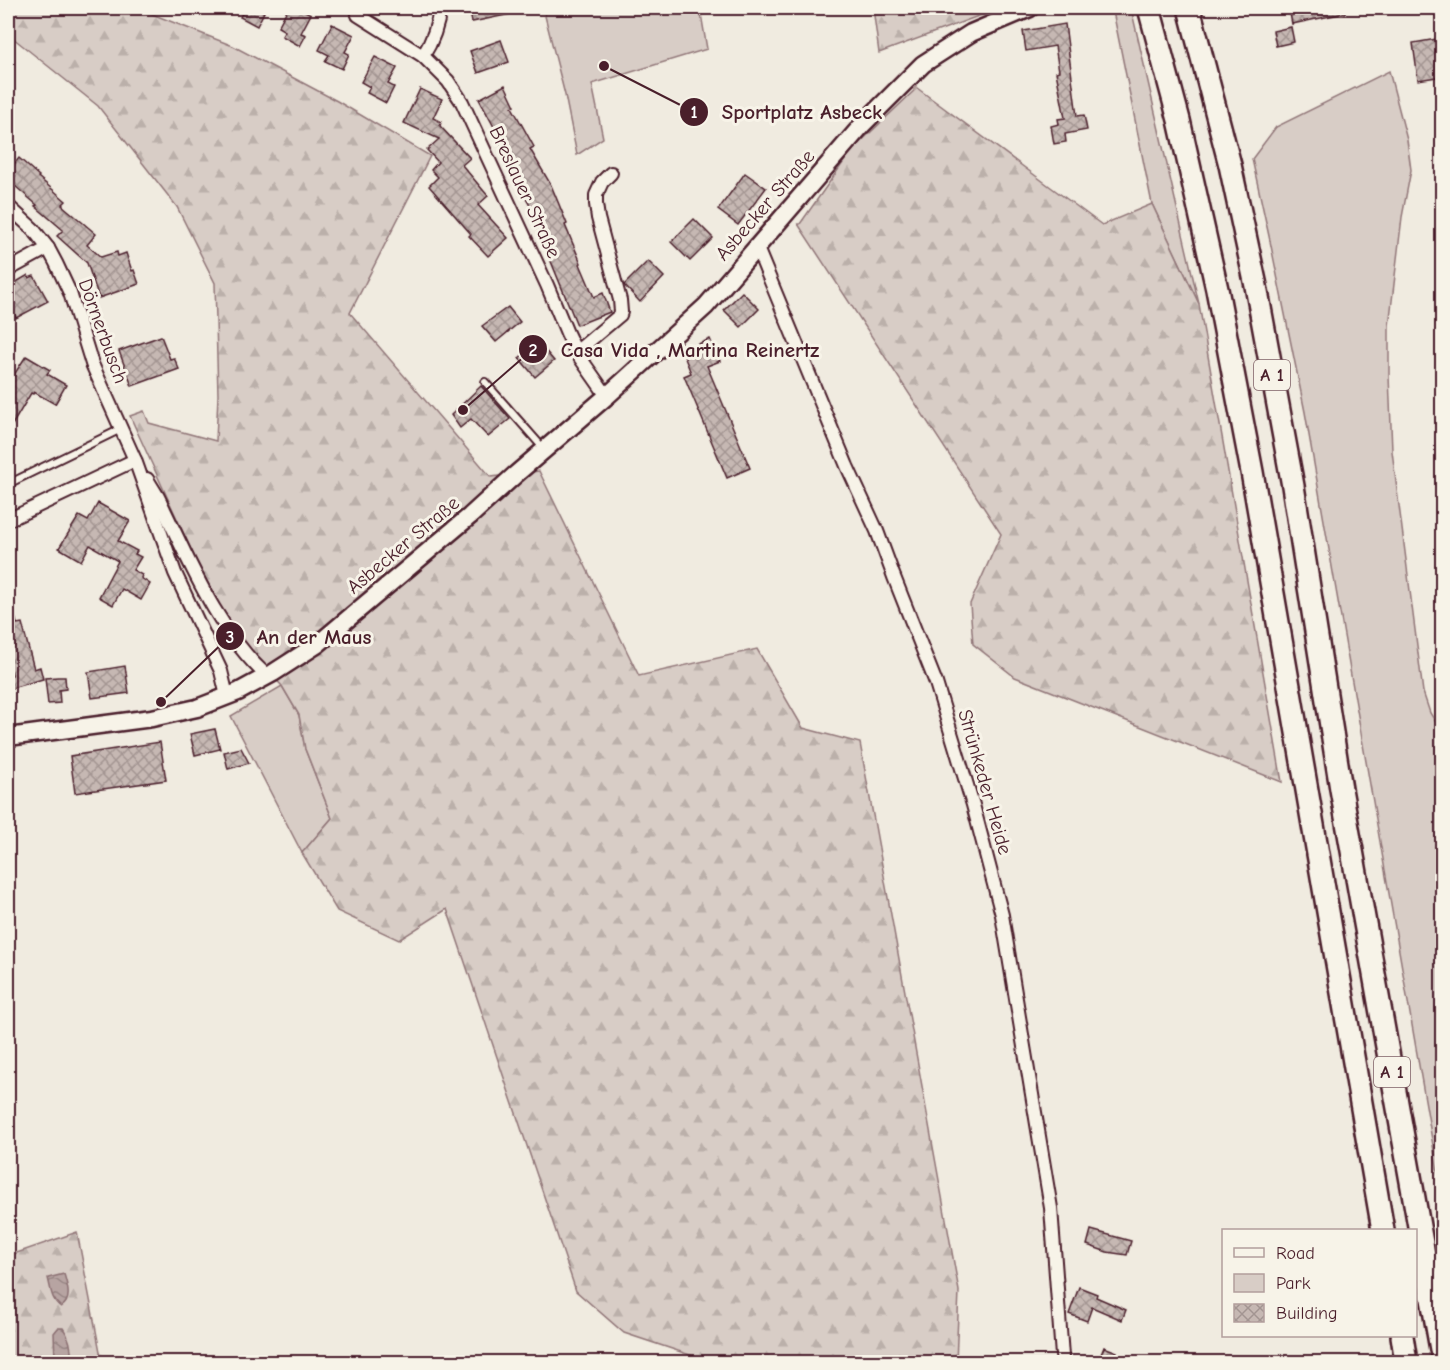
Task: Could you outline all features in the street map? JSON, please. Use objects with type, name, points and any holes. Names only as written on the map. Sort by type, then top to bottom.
[{"type":"highway","name":"A 1","points":[[1149,8],[1179,120],[1217,289],[1252,472],[1383,1229]]},
{"type":"highway","name":"A 1","points":[[1189,8],[1230,165],[1256,286],[1293,486],[1341,789],[1443,1355]]},
{"type":"highway","points":[[1402,1337],[1406,1362]]},
{"type":"main road","name":"Asbecker Straße","points":[[8,737],[152,718],[197,708],[238,692],[318,644],[470,516],[706,306],[863,124],[923,64],[971,33],[1030,8]]},
{"type":"street","points":[[423,56],[429,46],[440,8]]},
{"type":"street","name":"Breslauer Straße","points":[[358,15],[423,56],[448,81],[462,102],[576,352],[607,396]]},
{"type":"street","points":[[576,352],[616,319],[621,312],[596,204],[602,182],[611,173]]},
{"type":"street","name":"Dörnerbusch","points":[[8,206],[33,230],[57,263],[70,293],[92,364],[135,460]]},
{"type":"street","points":[[8,270],[48,248]]},
{"type":"street","name":"Strünkeder Heide","points":[[757,248],[847,466],[877,531],[936,683],[973,805],[1002,915],[1052,1208],[1062,1356]]},
{"type":"street","points":[[8,520],[135,460]]},
{"type":"street","points":[[135,460],[158,497],[214,609],[238,645],[267,676]]},
{"type":"street","points":[[135,460],[175,573],[221,671],[227,696]]},
{"type":"lane","points":[[485,382],[544,449]]},
{"type":"lane","points":[[8,484],[120,429]]},
{"type":"green space","points":[[8,8],[137,8],[233,46],[337,101],[430,156],[350,313],[491,477],[539,471],[639,676],[757,649],[803,728],[860,743],[959,1291],[956,1362],[711,1362],[624,1333],[576,1291],[447,909],[399,940],[337,911],[302,853],[332,818],[305,749],[299,715],[282,686],[234,634],[195,558],[130,416],[144,411],[149,423],[216,441],[218,395],[215,283],[177,207],[98,106],[8,34]]},
{"type":"green space","points":[[543,8],[700,8],[707,49],[592,84],[603,138],[577,155],[565,95]]},
{"type":"green space","points":[[873,8],[1000,8],[879,53]]},
{"type":"green space","points":[[1119,8],[1131,8],[1199,304],[1152,204],[1113,11]]},
{"type":"green space","points":[[1389,71],[1407,140],[1411,170],[1402,217],[1389,326],[1392,451],[1423,692],[1430,713],[1442,732],[1442,1197],[1305,412],[1252,159],[1276,127]]},
{"type":"green space","points":[[917,88],[1102,225],[1152,204],[1199,304],[1282,782],[1015,677],[973,644],[970,604],[1001,534],[798,224],[852,150]]},
{"type":"green space","points":[[282,686],[299,715],[305,749],[332,818],[302,853],[231,716]]},
{"type":"green space","points":[[77,1232],[102,1362],[8,1362],[8,1256]]},
{"type":"water","points":[[64,1274],[68,1296],[61,1307],[53,1298],[48,1278]]},
{"type":"water","points":[[58,1328],[63,1328],[70,1342],[71,1358],[66,1362],[58,1362],[55,1359],[54,1333]]},
{"type":"building","points":[[245,8],[256,8],[264,12],[257,26],[240,17]]},
{"type":"building","points":[[288,8],[299,8],[311,14],[301,33],[306,35],[300,46],[282,36],[285,31],[278,27]]},
{"type":"building","points":[[469,8],[515,8],[516,13],[472,22]]},
{"type":"building","points":[[1289,8],[1344,8],[1345,13],[1292,24]]},
{"type":"building","points":[[332,24],[354,35],[345,52],[349,54],[342,69],[325,61],[329,55],[319,50]]},
{"type":"building","points":[[1065,24],[1077,116],[1084,115],[1087,130],[1065,134],[1066,142],[1054,144],[1051,126],[1059,124],[1058,119],[1065,118],[1056,72],[1059,71],[1055,46],[1026,51],[1023,31]]},
{"type":"building","points":[[1291,27],[1294,42],[1276,46],[1273,31]]},
{"type":"building","points":[[1443,38],[1443,76],[1418,80],[1413,43]]},
{"type":"building","points":[[501,40],[509,62],[478,73],[470,51]]},
{"type":"building","points":[[375,57],[397,68],[388,84],[394,87],[386,103],[367,93],[370,87],[361,82]]},
{"type":"building","points":[[505,85],[515,106],[512,107],[534,147],[530,149],[551,185],[594,297],[603,293],[610,312],[577,325],[532,215],[535,214],[515,180],[519,178],[479,99]]},
{"type":"building","points":[[420,89],[442,99],[433,118],[441,122],[440,126],[470,158],[462,165],[488,196],[478,205],[508,238],[488,256],[429,186],[438,177],[431,170],[438,162],[427,150],[439,139],[404,123]]},
{"type":"building","points":[[8,157],[15,163],[19,158],[66,201],[62,205],[96,234],[87,245],[101,257],[117,252],[118,256],[126,253],[139,284],[99,298],[87,263],[57,236],[63,230],[8,180]]},
{"type":"building","points":[[745,173],[766,188],[738,225],[718,210]]},
{"type":"building","points":[[694,219],[713,238],[690,261],[671,242]]},
{"type":"building","points":[[648,261],[664,277],[640,302],[624,285]]},
{"type":"building","points":[[28,275],[29,278],[34,276],[48,301],[16,318],[8,303],[8,287]]},
{"type":"building","points":[[742,292],[759,309],[741,327],[724,310]]},
{"type":"building","points":[[508,307],[520,322],[496,342],[482,326]]},
{"type":"building","points":[[161,336],[170,359],[174,358],[179,369],[132,386],[119,351]]},
{"type":"building","points":[[710,339],[720,361],[707,366],[750,468],[727,478],[684,376],[691,373],[682,351]]},
{"type":"building","points":[[538,342],[554,361],[535,377],[519,358]]},
{"type":"building","points":[[26,356],[50,370],[47,374],[66,385],[55,404],[34,392],[31,393],[8,432],[8,384]]},
{"type":"building","points":[[481,386],[510,419],[488,437],[471,419],[460,428],[451,415]]},
{"type":"building","points":[[98,503],[130,521],[118,541],[137,551],[135,554],[141,557],[133,570],[142,575],[141,578],[150,584],[141,600],[122,589],[113,605],[99,597],[118,561],[90,545],[81,561],[59,548],[79,516],[88,521]]},
{"type":"building","points":[[8,602],[11,602],[17,624],[22,623],[34,669],[40,667],[43,679],[8,689],[8,676],[12,675],[8,661]]},
{"type":"building","points":[[125,666],[129,693],[92,698],[88,672]]},
{"type":"building","points":[[65,677],[66,689],[59,690],[60,703],[48,704],[45,678]]},
{"type":"building","points":[[215,729],[220,749],[195,755],[190,734]]},
{"type":"building","points":[[160,742],[166,780],[75,793],[70,756]]},
{"type":"building","points":[[241,748],[249,763],[228,769],[224,752]]},
{"type":"building","points":[[1091,1230],[1131,1241],[1127,1255],[1107,1252],[1087,1245]]},
{"type":"building","points":[[1079,1287],[1126,1310],[1122,1320],[1092,1307],[1087,1321],[1069,1314]]},
{"type":"building","points":[[1104,1347],[1117,1352],[1113,1362],[1098,1362]]},
{"type":"place","name":"Sportplatz Asbeck","points":[[604,66]]},
{"type":"place","name":"Casa Vida , Martina Reinertz","points":[[463,410]]},
{"type":"place","name":"An der Maus","points":[[161,702]]}]
